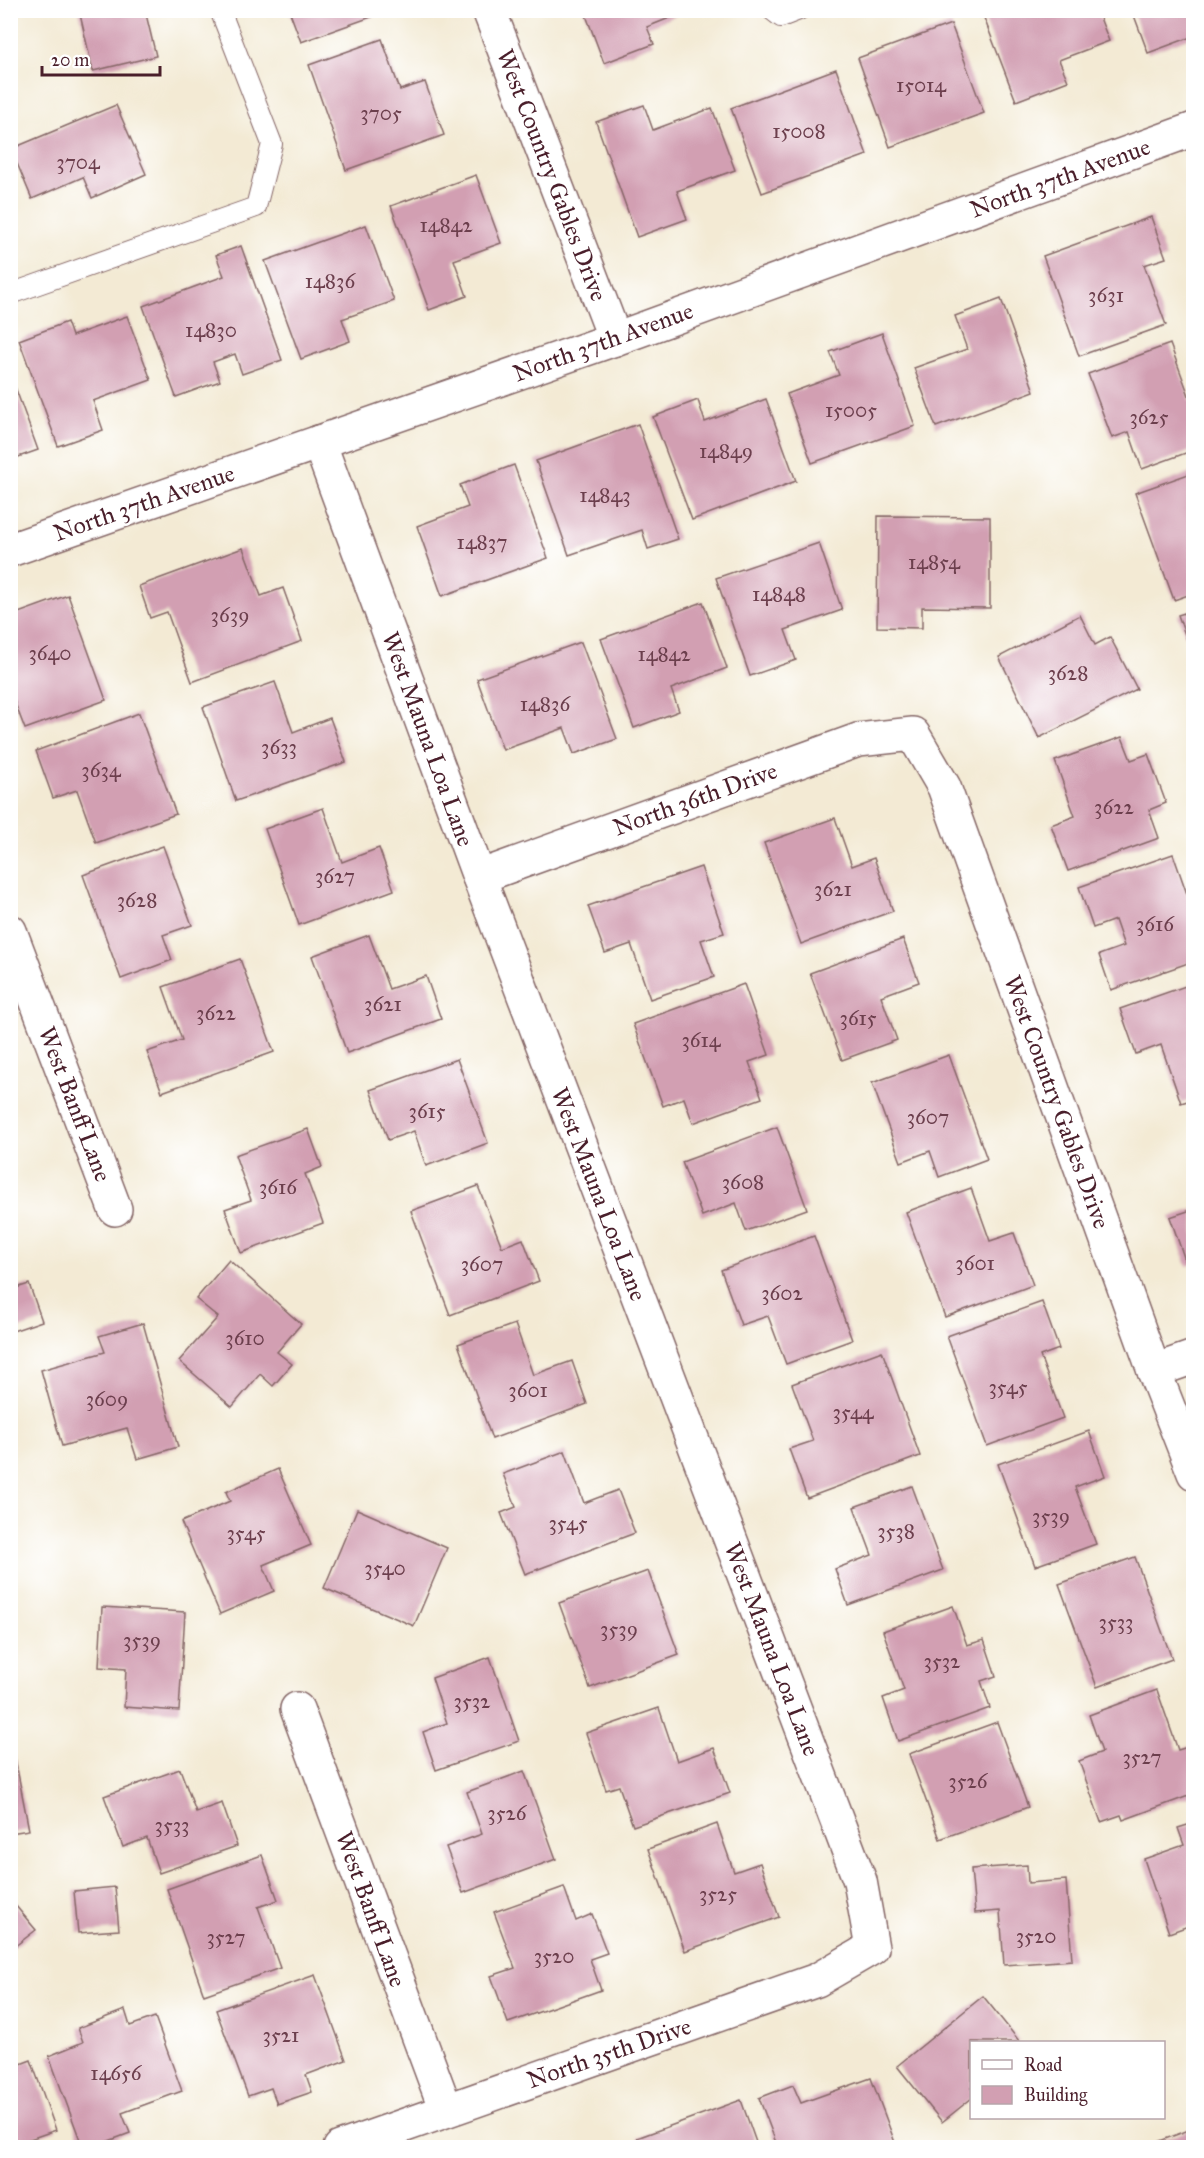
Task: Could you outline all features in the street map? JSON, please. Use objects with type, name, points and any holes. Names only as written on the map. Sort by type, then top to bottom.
[{"type":"street","name":"West Country Gables Drive","points":[[489,10],[615,339]]},
{"type":"street","name":"North 37th Avenue","points":[[10,550],[615,339],[1194,129]]},
{"type":"street","name":"West Mauna Loa Lane","points":[[319,442],[479,878],[860,1881],[872,1948]]},
{"type":"street","name":"West Country Gables Drive","points":[[913,734],[944,787],[1154,1371],[1194,1473]]},
{"type":"street","name":"North 36th Drive","points":[[479,878],[858,740],[913,734]]},
{"type":"street","name":"West Banff Lane","points":[[10,931],[115,1209]]},
{"type":"street","points":[[1154,1371],[1194,1357]]},
{"type":"street","name":"West Banff Lane","points":[[297,1709],[446,2110]]},
{"type":"street","name":"North 35th Drive","points":[[340,2148],[817,1980],[872,1948]]},
{"type":"lane","points":[[10,294],[256,207],[272,144],[220,10]]},
{"type":"lane","points":[[772,10],[781,17],[800,10]]},
{"type":"building","points":[[79,10],[145,10],[156,56],[93,71]]},
{"type":"building","points":[[289,10],[388,10],[388,11],[301,42]]},
{"type":"building","points":[[584,10],[675,10],[677,15],[647,27],[654,44],[604,63]]},
{"type":"building","points":[[981,10],[1097,10],[1109,41],[1059,60],[1068,81],[1016,101]]},
{"type":"building","points":[[1132,10],[1194,10],[1194,36],[1148,53]]},
{"type":"building","points":[[951,24],[984,113],[890,147],[858,58]]},
{"type":"building","points":[[382,39],[400,90],[425,82],[444,135],[346,170],[309,65]]},
{"type":"building","points":[[836,69],[867,155],[762,193],[731,108]]},
{"type":"building","points":[[116,105],[146,174],[92,198],[83,177],[32,199],[11,149]]},
{"type":"building","points":[[644,105],[653,130],[712,108],[735,170],[677,191],[687,219],[637,237],[596,122]]},
{"type":"building","points":[[476,175],[501,243],[454,260],[467,296],[429,310],[391,206]]},
{"type":"building","points":[[1151,217],[1166,258],[1144,265],[1166,325],[1079,356],[1043,256]]},
{"type":"building","points":[[366,225],[394,301],[342,319],[350,341],[301,359],[265,261]]},
{"type":"building","points":[[10,226],[17,250],[10,252]]},
{"type":"building","points":[[241,246],[282,360],[242,374],[235,354],[213,362],[220,381],[176,397],[143,306],[224,276],[216,255]]},
{"type":"building","points":[[1001,299],[1034,391],[936,427],[914,368],[967,349],[955,316]]},
{"type":"building","points":[[127,316],[151,380],[93,401],[103,430],[58,446],[19,340],[67,322],[72,336]]},
{"type":"building","points":[[882,333],[915,426],[812,463],[787,394],[839,375],[830,352]]},
{"type":"building","points":[[1170,344],[1191,401],[1194,400],[1194,450],[1142,469],[1129,432],[1112,438],[1088,374]]},
{"type":"building","points":[[10,373],[38,450],[10,460]]},
{"type":"building","points":[[766,399],[796,481],[692,520],[653,417],[698,400],[705,422]]},
{"type":"building","points":[[638,424],[678,539],[648,549],[642,530],[569,555],[536,461]]},
{"type":"building","points":[[514,465],[548,558],[442,596],[417,526],[468,507],[460,485]]},
{"type":"building","points":[[1194,472],[1194,593],[1174,600],[1135,493]]},
{"type":"building","points":[[878,516],[990,517],[990,608],[922,607],[922,628],[877,627]]},
{"type":"building","points":[[819,543],[842,610],[785,630],[796,660],[750,676],[716,578]]},
{"type":"building","points":[[243,548],[261,596],[283,588],[302,641],[192,682],[167,612],[150,618],[139,586]]},
{"type":"building","points":[[68,595],[106,700],[25,729],[10,690],[10,616]]},
{"type":"building","points":[[703,602],[727,668],[671,689],[679,711],[634,728],[601,639]]},
{"type":"building","points":[[1194,610],[1194,657],[1193,657],[1178,615]]},
{"type":"building","points":[[1080,615],[1095,645],[1110,637],[1137,689],[1039,738],[999,657]]},
{"type":"building","points":[[581,642],[617,739],[574,754],[564,728],[503,750],[477,679]]},
{"type":"building","points":[[275,682],[293,732],[330,718],[346,762],[236,801],[203,707]]},
{"type":"building","points":[[139,713],[176,814],[96,843],[77,790],[53,798],[36,751]]},
{"type":"building","points":[[1122,737],[1131,760],[1148,754],[1166,803],[1149,810],[1159,838],[1068,871],[1051,825],[1075,816],[1055,761]]},
{"type":"building","points":[[323,808],[342,862],[379,848],[394,890],[299,925],[265,829]]},
{"type":"building","points":[[835,818],[852,866],[874,858],[893,911],[801,944],[764,843]]},
{"type":"building","points":[[163,846],[192,925],[163,935],[172,960],[121,979],[83,875]]},
{"type":"building","points":[[1173,854],[1194,914],[1194,961],[1111,990],[1099,955],[1124,946],[1115,920],[1093,928],[1079,887]]},
{"type":"building","points":[[701,867],[724,933],[701,940],[714,977],[650,999],[631,944],[605,953],[588,906]]},
{"type":"building","points":[[369,935],[389,989],[426,976],[441,1019],[347,1053],[312,956]]},
{"type":"building","points":[[903,939],[919,982],[881,996],[897,1040],[842,1060],[810,973]]},
{"type":"building","points":[[240,959],[274,1052],[162,1092],[147,1052],[182,1040],[163,987]]},
{"type":"building","points":[[1194,983],[1194,1099],[1181,1103],[1161,1045],[1136,1054],[1120,1009]]},
{"type":"building","points":[[744,984],[769,1055],[749,1062],[762,1098],[693,1123],[684,1098],[663,1106],[633,1024]]},
{"type":"building","points":[[949,1055],[987,1159],[939,1177],[930,1151],[901,1162],[872,1083]]},
{"type":"building","points":[[457,1059],[488,1143],[426,1166],[414,1131],[388,1140],[370,1090]]},
{"type":"building","points":[[777,1127],[807,1209],[746,1231],[736,1203],[702,1216],[682,1162]]},
{"type":"building","points":[[308,1129],[322,1167],[305,1174],[323,1223],[241,1253],[225,1209],[251,1200],[235,1155]]},
{"type":"building","points":[[478,1186],[502,1247],[523,1239],[539,1281],[450,1315],[411,1211]]},
{"type":"building","points":[[971,1188],[990,1241],[1014,1233],[1033,1285],[945,1317],[906,1212]]},
{"type":"building","points":[[1194,1209],[1194,1264],[1187,1266],[1170,1217]]},
{"type":"building","points":[[814,1236],[852,1340],[786,1364],[768,1316],[741,1325],[721,1270]]},
{"type":"building","points":[[229,1260],[301,1324],[277,1352],[292,1364],[273,1386],[260,1374],[232,1407],[179,1361],[218,1317],[196,1299]]},
{"type":"building","points":[[29,1284],[42,1321],[10,1332],[10,1290]]},
{"type":"building","points":[[1042,1302],[1059,1349],[1040,1356],[1063,1418],[987,1446],[947,1336]]},
{"type":"building","points":[[143,1323],[178,1447],[137,1459],[127,1428],[62,1446],[41,1370],[105,1352],[99,1336]]},
{"type":"building","points":[[515,1324],[533,1375],[572,1361],[587,1404],[492,1439],[458,1344]]},
{"type":"building","points":[[882,1351],[920,1456],[807,1498],[789,1449],[813,1441],[792,1384]]},
{"type":"building","points":[[1089,1431],[1105,1476],[1075,1487],[1096,1544],[1035,1566],[998,1464]]},
{"type":"building","points":[[565,1451],[584,1503],[618,1490],[635,1533],[525,1574],[501,1513],[516,1507],[503,1474]]},
{"type":"building","points":[[278,1469],[311,1545],[263,1565],[274,1591],[220,1614],[181,1522],[230,1501],[226,1492]]},
{"type":"building","points":[[912,1486],[943,1570],[848,1605],[835,1569],[872,1555],[854,1507]]},
{"type":"building","points":[[357,1509],[447,1548],[414,1626],[324,1588]]},
{"type":"building","points":[[1135,1557],[1172,1659],[1097,1687],[1059,1584]]},
{"type":"building","points":[[648,1571],[679,1655],[590,1688],[559,1603]]},
{"type":"building","points":[[953,1606],[967,1645],[984,1640],[996,1676],[981,1681],[990,1708],[898,1741],[883,1698],[904,1690],[883,1631]]},
{"type":"building","points":[[102,1607],[185,1612],[179,1711],[124,1707],[126,1669],[99,1667]]},
{"type":"building","points":[[490,1657],[519,1741],[436,1770],[423,1732],[447,1723],[432,1678]]},
{"type":"building","points":[[1157,1690],[1178,1750],[1194,1745],[1194,1794],[1123,1820],[1121,1815],[1101,1822],[1079,1761],[1102,1752],[1089,1715]]},
{"type":"building","points":[[659,1708],[677,1761],[714,1748],[730,1793],[633,1826],[619,1786],[606,1790],[586,1733]]},
{"type":"building","points":[[997,1722],[1028,1807],[940,1839],[909,1754]]},
{"type":"building","points":[[10,1732],[29,1830],[10,1833]]},
{"type":"building","points":[[180,1769],[196,1812],[222,1803],[237,1846],[159,1873],[147,1838],[123,1847],[104,1796]]},
{"type":"building","points":[[524,1771],[556,1859],[463,1893],[446,1847],[482,1834],[467,1792]]},
{"type":"building","points":[[1194,1823],[1194,1924],[1169,1933],[1144,1859],[1184,1845],[1178,1828]]},
{"type":"building","points":[[717,1824],[734,1872],[760,1863],[779,1917],[685,1951],[648,1849]]},
{"type":"building","points":[[262,1855],[278,1900],[258,1907],[280,1968],[204,1995],[167,1889]]},
{"type":"building","points":[[1027,1865],[1028,1883],[1066,1880],[1072,1960],[1004,1965],[1000,1911],[975,1913],[971,1869]]},
{"type":"building","points":[[115,1887],[119,1930],[78,1933],[74,1891]]},
{"type":"building","points":[[564,1887],[576,1921],[592,1914],[607,1953],[590,1959],[601,1990],[508,2023],[491,1976],[515,1968],[494,1912]]},
{"type":"building","points":[[10,1899],[36,1930],[10,1950]]},
{"type":"building","points":[[315,1975],[346,2060],[306,2075],[312,2092],[277,2104],[271,2088],[248,2096],[216,2010]]},
{"type":"building","points":[[983,1996],[1019,2041],[970,2041],[970,2100],[942,2122],[897,2066]]},
{"type":"building","points":[[125,2010],[130,2026],[155,2017],[182,2091],[122,2113],[130,2133],[90,2148],[83,2148],[49,2056],[83,2042],[78,2028]]},
{"type":"building","points":[[31,2060],[56,2130],[10,2146],[10,2068]]},
{"type":"building","points":[[871,2078],[897,2148],[778,2148],[759,2098],[793,2085],[801,2103]]},
{"type":"building","points":[[741,2100],[758,2148],[641,2148],[637,2138]]},
{"type":"building","points":[[1194,2128],[1194,2148],[1144,2148],[1144,2147]]}]
